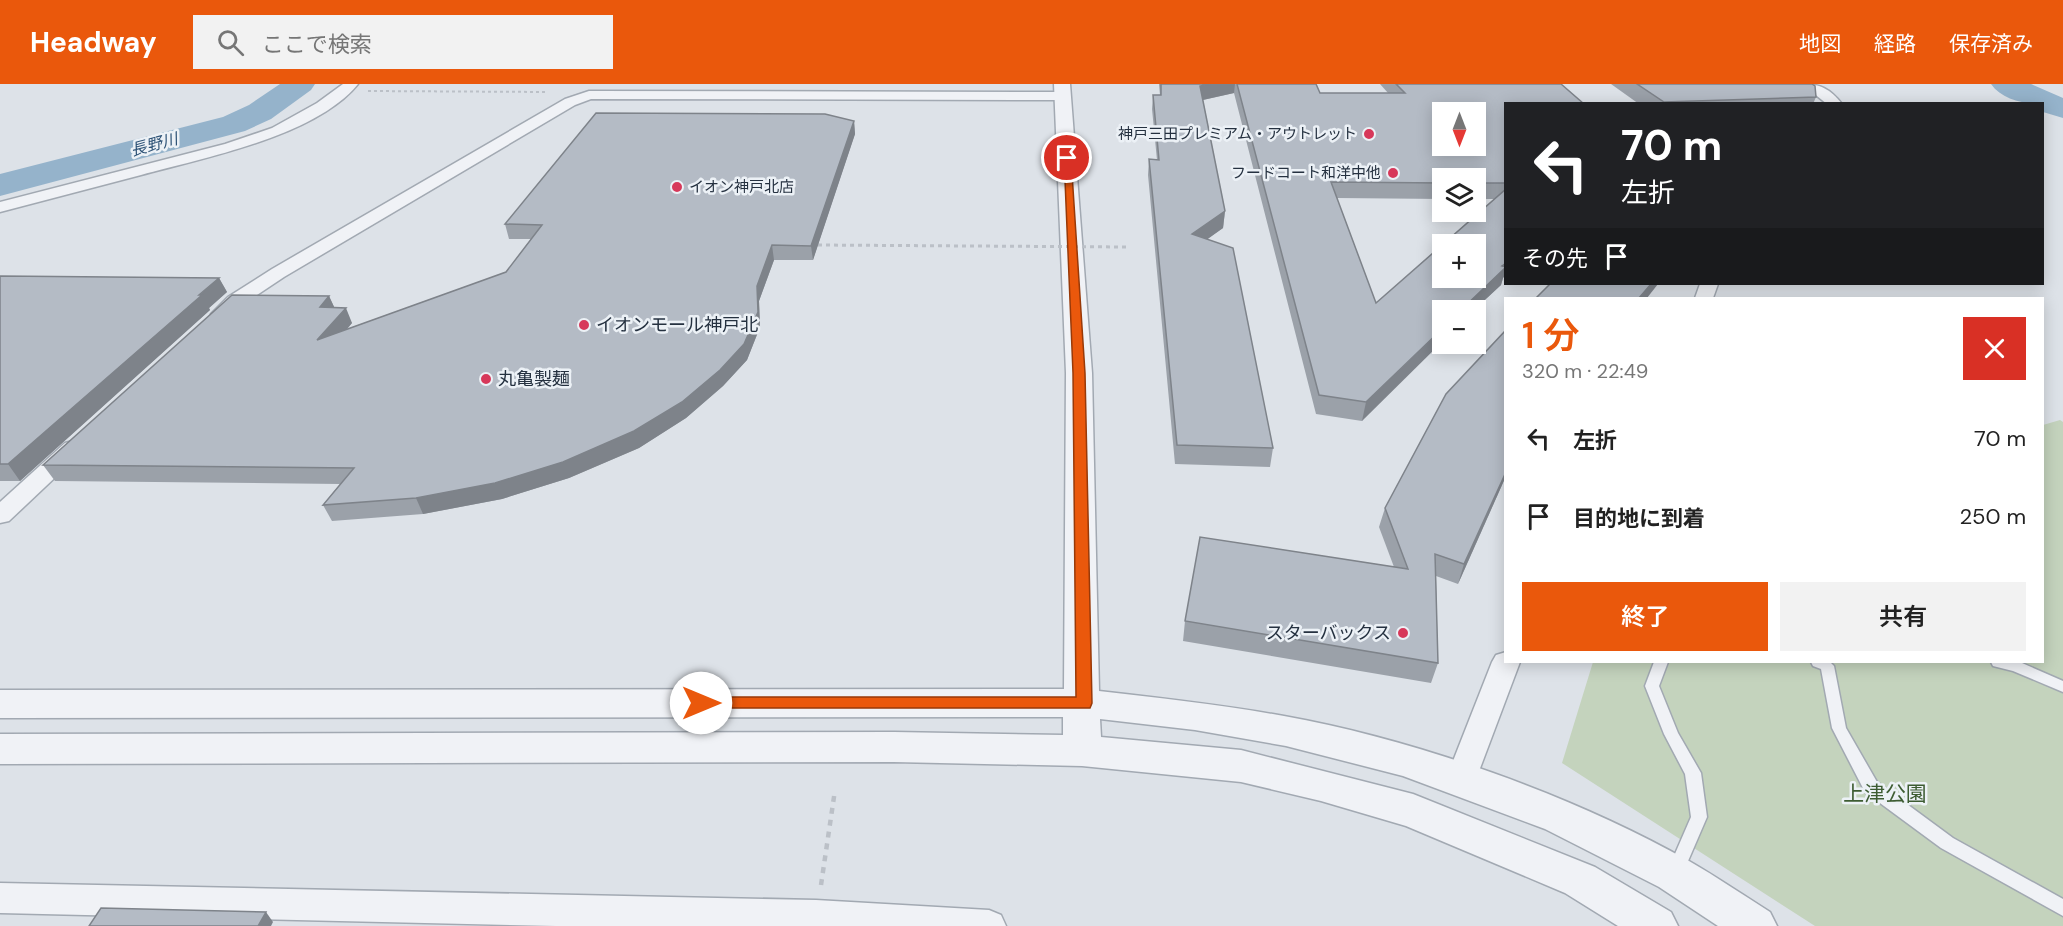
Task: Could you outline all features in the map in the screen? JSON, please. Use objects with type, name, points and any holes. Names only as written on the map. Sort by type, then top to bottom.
[{"type":"street","points":[[1809,84],[1826,94],[1833,102]]},
{"type":"street","points":[[0,207],[239,144],[277,131],[322,106],[346,88]]},
{"type":"street","points":[[209,325],[235,301],[278,273],[570,102],[589,95],[1063,90],[1079,373],[1084,703],[1082,751]]},
{"type":"street","points":[[0,515],[88,435]]},
{"type":"street","points":[[1461,779],[1506,663]]},
{"type":"street","points":[[0,704],[1084,703],[1195,716],[1286,731],[1402,760],[1461,779],[1558,817],[1674,874],[1755,926]]},
{"type":"street","points":[[0,749],[894,747],[1082,751],[1241,766],[1321,785],[1413,812],[1580,880],[1656,926]]},
{"type":"street","points":[[0,898],[989,926]]},
{"type":"lane","points":[[1661,663],[1652,686],[1671,734],[1693,773],[1699,817],[1674,874]]},
{"type":"lane","points":[[1820,663],[1827,666],[1839,728],[1871,787],[1947,843],[2063,908]]},
{"type":"lane","points":[[2002,663],[2017,667],[2063,687]]},
{"type":"path","points":[[346,88],[565,92],[589,95]]},
{"type":"path","points":[[818,246],[1128,247]]},
{"type":"path","points":[[815,921],[835,790]]},
{"type":"green space","name":"上津公園","points":[[2060,420],[2063,422],[2063,926],[1815,926],[1562,763],[1593,663],[2044,663],[2044,425]]},
{"type":"building","points":[[1161,84],[1210,84],[1200,86],[1225,211],[1192,234],[1233,248],[1273,448],[1177,445],[1149,159],[1159,160],[1153,95],[1161,95]]},
{"type":"building","points":[[1237,84],[1316,84],[1320,93],[1405,93],[1396,84],[1561,84],[1582,102],[1504,102],[1504,183],[1486,183],[1486,168],[1432,168],[1432,183],[1331,182],[1376,303],[1432,254],[1432,288],[1484,288],[1471,300],[1432,300],[1432,339],[1366,402],[1319,395]]},
{"type":"building","points":[[1637,84],[1812,84],[1815,86],[1816,97],[1664,102]]},
{"type":"building","name":"イオンモール神戸北","points":[[596,113],[825,114],[854,121],[811,246],[772,245],[757,286],[758,312],[744,344],[720,370],[682,402],[634,431],[563,462],[495,483],[416,498],[323,505],[354,468],[43,465],[232,295],[329,296],[320,307],[346,308],[317,340],[506,272],[542,225],[505,224]]},
{"type":"building","points":[[1504,191],[1504,264],[1502,266],[1504,269],[1486,286],[1486,234],[1454,234],[1468,222],[1486,222],[1486,206]]},
{"type":"building","points":[[0,276],[219,278],[8,464],[0,464]]},
{"type":"building","points":[[1549,285],[1650,285],[1640,297],[1537,297]]},
{"type":"building","points":[[1504,332],[1504,476],[1464,564],[1435,554],[1438,663],[1185,621],[1200,537],[1408,569],[1385,508],[1446,394],[1486,354]]},
{"type":"building","points":[[101,908],[266,912],[258,926],[89,926]]},
{"type":"waterway","name":"長野川","points":[[0,185],[234,124],[260,112],[300,84]]},
{"type":"waterway","points":[[2006,84],[2063,109]]},
{"type":"place","name":"神戸三田プレミアム・アウトレット","points":[[1369,134]]},
{"type":"place","name":"フードコート和洋中他","points":[[1393,173]]},
{"type":"place","name":"イオン神戸北店","points":[[677,187]]},
{"type":"place","name":"イオンモール神戸北","points":[[584,325]]},
{"type":"place","name":"丸亀製麺","points":[[486,379]]},
{"type":"place","name":"スターバックス","points":[[1403,633]]},
{"type":"route","points":[[701,703],[1084,703],[1078,458],[1079,373],[1067,158]]}]
